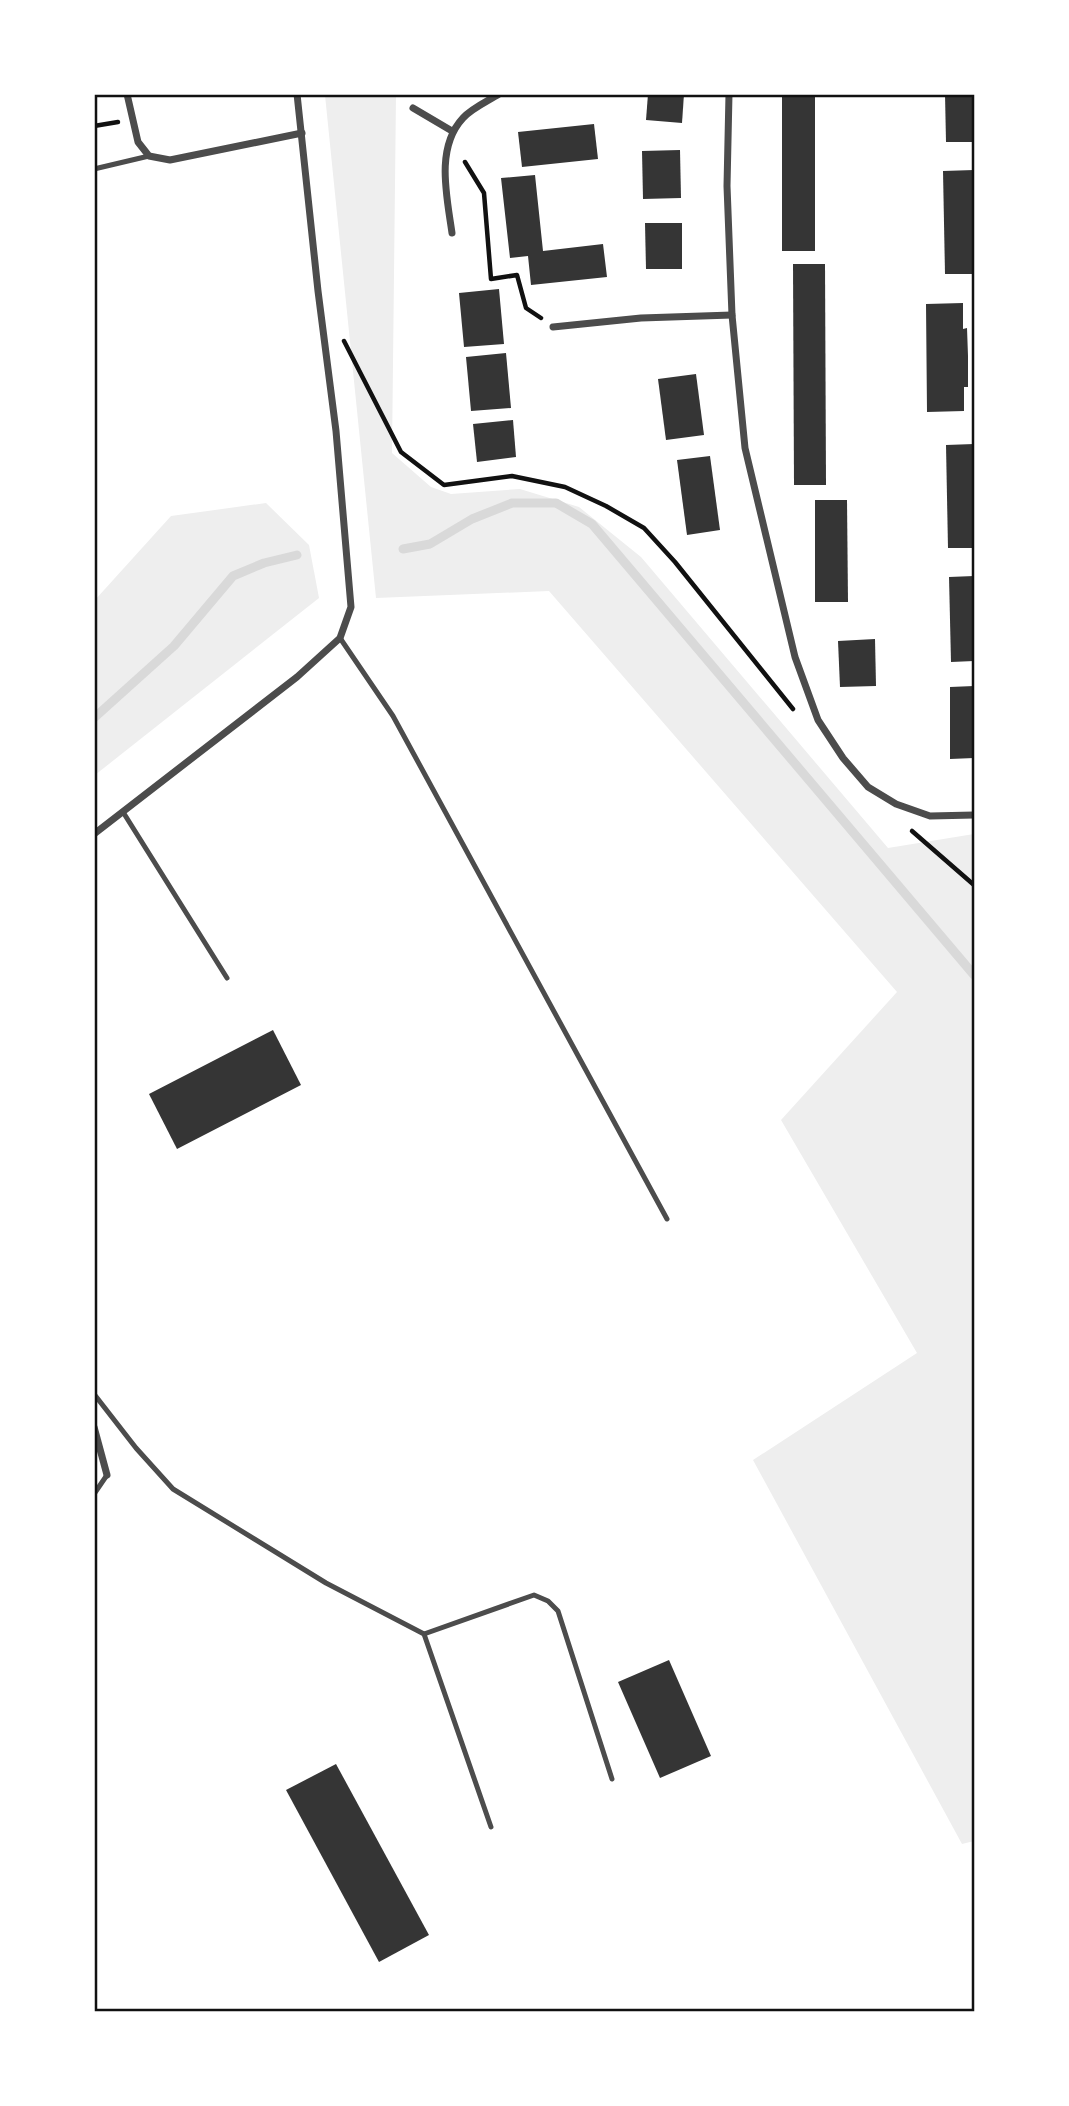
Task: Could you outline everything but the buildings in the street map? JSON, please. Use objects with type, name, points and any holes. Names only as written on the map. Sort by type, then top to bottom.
[{"type":"street","points":[[127,94],[138,142],[149,156],[170,160],[302,133]]},
{"type":"street","points":[[94,834],[297,677],[340,638],[351,607],[336,431],[297,94]]},
{"type":"street","points":[[452,233],[444,176],[451,135],[465,115],[499,94]]},
{"type":"street","points":[[729,94],[727,186],[732,315],[745,448],[794,657],[818,720],[843,758],[868,787],[896,804],[930,816],[975,816]]},
{"type":"street","points":[[413,108],[451,135]]},
{"type":"street","points":[[553,327],[641,318],[732,315]]},
{"type":"street","points":[[94,1427],[107,1475]]},
{"type":"lane","points":[[94,169],[149,156]]},
{"type":"lane","points":[[340,638],[393,716],[667,1220]]},
{"type":"lane","points":[[123,812],[227,978]]},
{"type":"lane","points":[[94,1394],[136,1448],[173,1489],[326,1583],[424,1634],[491,1827]]},
{"type":"lane","points":[[94,1494],[107,1475]]},
{"type":"lane","points":[[424,1634],[534,1595],[548,1601],[558,1611],[612,1779]]},
{"type":"path","points":[[451,135],[484,193],[491,279],[517,275],[526,308],[553,327]]},
{"type":"path","points":[[341,336],[401,452],[444,485],[512,476],[565,487],[606,506],[643,528],[675,562],[796,713]]},
{"type":"shaded area","points":[[325,95],[396,95],[392,453],[431,487],[451,494],[520,489],[579,507],[641,557],[888,848],[974,834],[974,1841],[962,1844],[753,1460],[917,1353],[781,1120],[897,992],[549,591],[376,598]]},
{"type":"shaded area","points":[[266,503],[309,545],[319,598],[95,775],[95,600],[171,516]]},
{"type":"waterway","points":[[403,549],[430,544],[472,519],[512,503],[556,503],[592,524],[974,975]]},
{"type":"waterway","points":[[94,718],[174,646],[233,576],[264,563],[297,555]]}]
